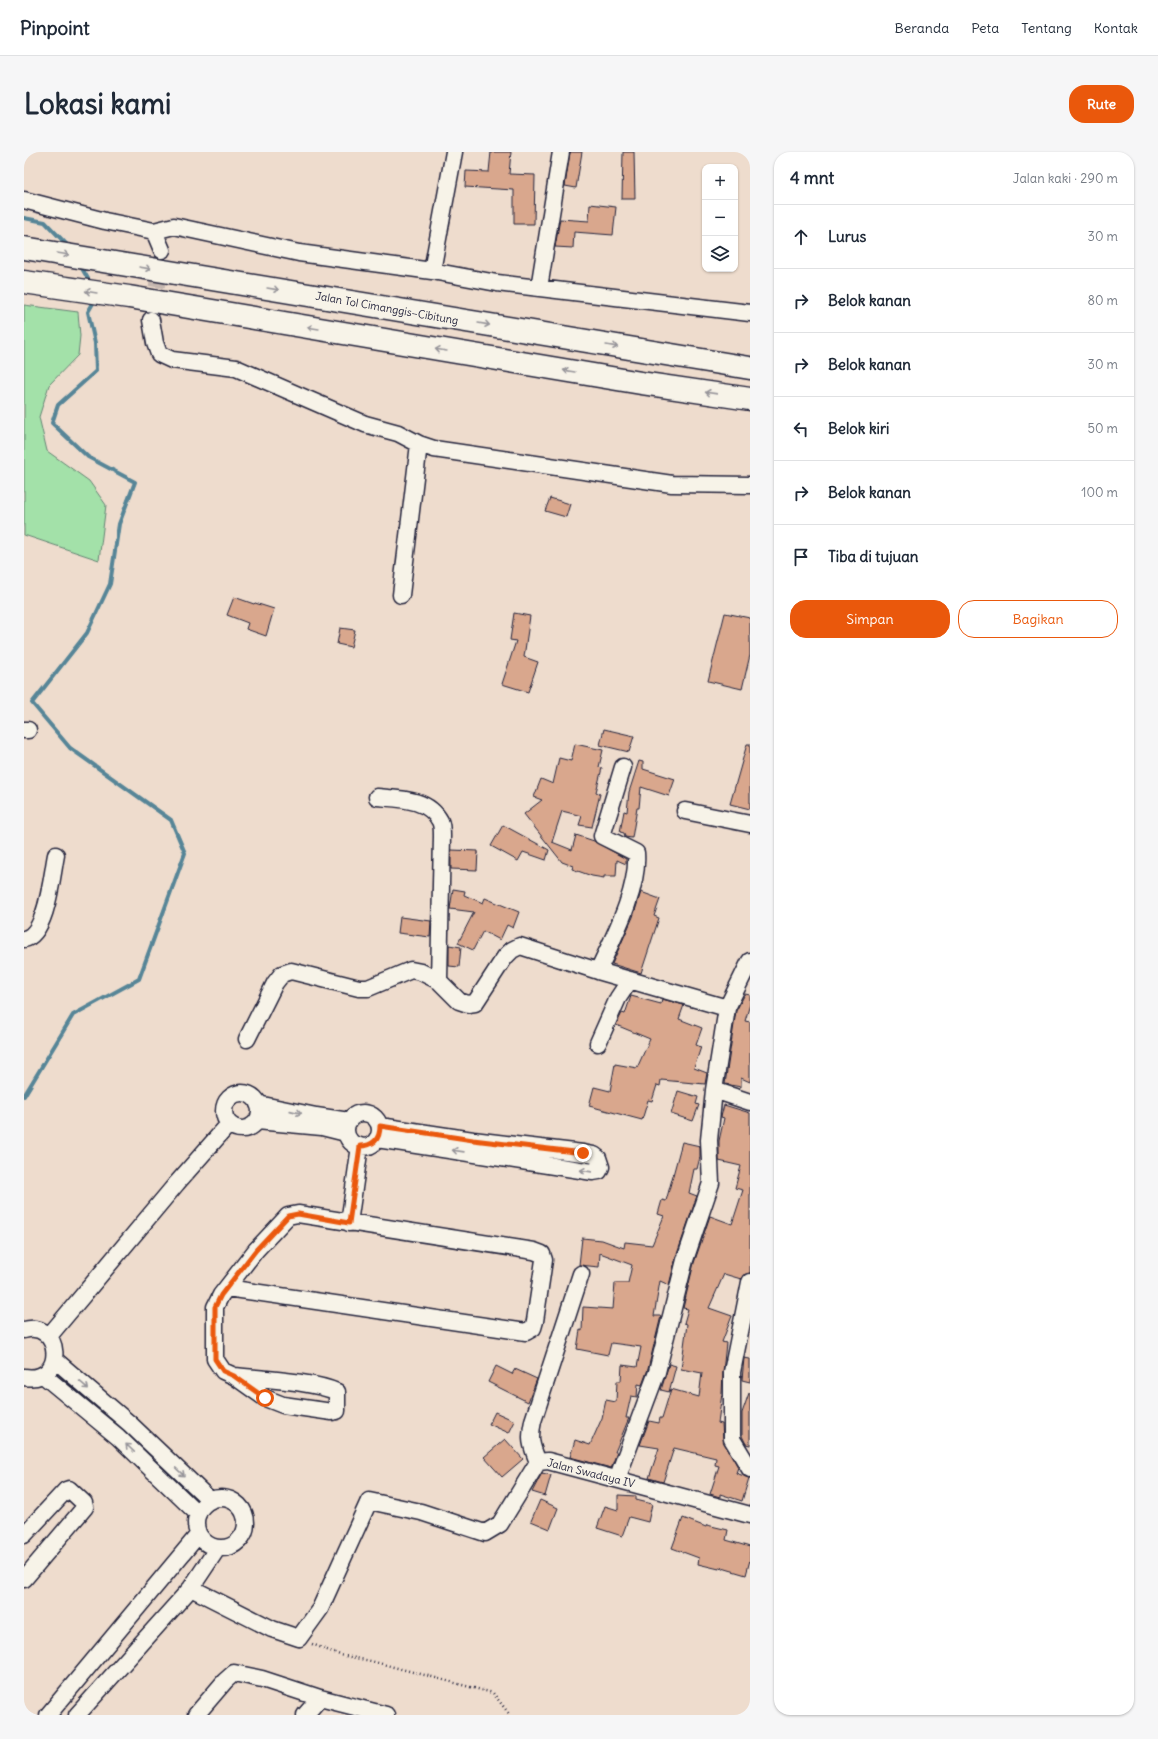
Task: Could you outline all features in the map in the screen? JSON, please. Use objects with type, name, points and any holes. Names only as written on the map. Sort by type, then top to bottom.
[{"type":"highway","name":"Jalan Tol Cimanggis–Cibitung","points":[[24,248],[750,368]]},
{"type":"highway","points":[[28,282],[641,383],[750,399]]},
{"type":"street","points":[[432,271],[454,152]]},
{"type":"street","points":[[539,288],[561,152]]},
{"type":"street","points":[[24,200],[105,221],[154,231],[174,226],[299,253],[432,271],[496,283],[750,313]]},
{"type":"street","points":[[154,231],[162,250]]},
{"type":"street","points":[[151,320],[159,354],[172,360],[236,368],[365,424],[398,433],[419,444],[434,449],[672,484],[750,485]]},
{"type":"street","points":[[401,595],[419,444]]},
{"type":"street","points":[[598,971],[623,918],[637,866],[636,853],[602,836],[624,767]]},
{"type":"street","points":[[377,797],[414,801],[430,808],[440,821],[442,836],[439,981]]},
{"type":"street","points":[[685,811],[750,824]]},
{"type":"street","points":[[24,939],[28,938],[38,929],[43,918],[56,854]]},
{"type":"street","points":[[247,1039],[275,983],[282,974],[291,971],[359,988],[368,988],[411,970],[421,972],[439,981],[459,1001],[468,1004],[475,1003],[505,957],[512,950],[520,946],[598,971],[727,1008]]},
{"type":"street","points":[[617,1479],[657,1372],[685,1260],[712,1183],[709,1140],[714,1090],[727,1008],[750,962]]},
{"type":"street","points":[[598,1043],[618,998],[630,980]]},
{"type":"street","points":[[714,1090],[750,1102]]},
{"type":"street","points":[[237,1094],[250,1095],[258,1104],[260,1116],[257,1121],[247,1129],[235,1128],[229,1124],[224,1113],[227,1101],[232,1097],[237,1094]]},
{"type":"street","points":[[258,1104],[316,1116],[348,1127]]},
{"type":"street","points":[[360,1113],[366,1113],[372,1116],[379,1133],[373,1144],[360,1146],[354,1144],[348,1127],[354,1116],[360,1113]]},
{"type":"street","points":[[257,1121],[322,1127],[348,1127]]},
{"type":"street","points":[[49,1336],[177,1183],[229,1124]]},
{"type":"street","points":[[379,1133],[473,1140],[583,1153],[594,1155],[598,1158],[601,1167],[599,1171],[593,1172],[379,1133]]},
{"type":"street","points":[[349,1223],[360,1146]]},
{"type":"street","points":[[227,1288],[526,1332],[532,1328],[535,1321],[544,1260],[542,1254],[538,1252],[298,1214],[288,1216],[256,1250],[221,1295],[215,1307],[215,1359],[223,1371],[234,1376],[265,1398],[283,1405],[332,1412],[337,1411],[337,1392],[330,1389],[315,1385],[234,1376]]},
{"type":"street","points":[[538,1462],[531,1447],[530,1437],[533,1421],[581,1274]]},
{"type":"street","points":[[750,1282],[732,1372],[732,1439],[750,1469]]},
{"type":"street","points":[[24,1330],[29,1328],[40,1330],[49,1336],[55,1347],[54,1359],[51,1368],[42,1375],[32,1378],[24,1377]]},
{"type":"street","points":[[54,1359],[130,1424],[210,1500]]},
{"type":"street","points":[[42,1375],[118,1437],[198,1514]]},
{"type":"street","name":"Jalan Swadaya IV","points":[[299,1638],[320,1609],[369,1501],[421,1512],[485,1533],[500,1524],[538,1462],[548,1461],[750,1515]]},
{"type":"street","points":[[24,1535],[66,1490],[69,1489],[84,1503],[85,1507],[24,1579]]},
{"type":"street","points":[[224,1498],[237,1503],[245,1513],[247,1527],[241,1540],[230,1547],[217,1549],[206,1544],[198,1535],[195,1522],[198,1514],[200,1509],[210,1500],[224,1498]]},
{"type":"street","points":[[48,1715],[198,1535]]},
{"type":"street","points":[[77,1715],[191,1588],[217,1549]]},
{"type":"street","points":[[191,1588],[272,1629],[299,1638]]},
{"type":"street","points":[[196,1715],[225,1681],[234,1673],[262,1679],[320,1698],[386,1715]]},
{"type":"street","points":[[305,1715],[320,1698]]},
{"type":"path","points":[[299,1638],[340,1655],[371,1661],[493,1692],[510,1715]]},
{"type":"green space","points":[[24,305],[78,312],[80,336],[78,355],[49,385],[39,417],[47,451],[89,481],[106,505],[99,560],[24,535]]},
{"type":"building","points":[[491,152],[511,152],[509,174],[535,175],[534,224],[514,224],[514,190],[465,187],[466,171],[489,172]]},
{"type":"building","points":[[570,152],[582,152],[576,188],[565,186]]},
{"type":"building","points":[[623,152],[634,152],[635,199],[622,199]]},
{"type":"building","points":[[590,204],[616,207],[613,235],[574,232],[573,248],[555,247],[560,219],[589,221]]},
{"type":"building","points":[[550,498],[570,504],[566,517],[545,511]]},
{"type":"building","points":[[234,597],[274,609],[266,636],[246,629],[248,623],[227,615]]},
{"type":"building","points":[[514,613],[530,616],[524,657],[538,662],[528,692],[502,684],[516,641],[510,640]]},
{"type":"building","points":[[725,613],[750,618],[750,655],[742,689],[708,681]]},
{"type":"building","points":[[340,628],[355,630],[351,647],[337,644]]},
{"type":"building","points":[[604,729],[634,736],[629,752],[600,745]]},
{"type":"building","points":[[575,744],[603,750],[599,767],[602,768],[596,792],[600,794],[592,827],[579,825],[582,816],[562,811],[552,842],[572,850],[576,835],[594,841],[626,859],[626,864],[617,860],[616,876],[604,876],[604,878],[592,876],[572,869],[573,866],[562,862],[524,814],[542,800],[534,797],[541,779],[553,784],[559,758],[571,761]]},
{"type":"building","points":[[747,744],[750,744],[750,809],[730,804]]},
{"type":"building","points":[[639,761],[643,762],[643,769],[675,779],[669,796],[641,787],[639,808],[637,808],[632,838],[625,837],[624,833],[620,832],[624,811],[627,812],[629,792]]},
{"type":"building","points":[[503,825],[549,850],[546,860],[523,852],[518,861],[491,846]]},
{"type":"building","points":[[451,850],[478,851],[477,870],[451,869]]},
{"type":"building","points":[[453,889],[465,891],[464,895],[483,903],[485,898],[519,912],[513,928],[507,925],[500,940],[483,931],[473,950],[458,943],[474,912],[450,909]]},
{"type":"building","points":[[641,892],[660,899],[654,916],[659,918],[641,973],[612,964],[633,917]]},
{"type":"building","points":[[400,917],[431,921],[430,937],[398,933]]},
{"type":"building","points":[[449,945],[461,947],[459,967],[449,966]]},
{"type":"building","points":[[745,994],[750,995],[750,1004],[745,1021],[750,1022],[750,1082],[741,1078],[741,1087],[725,1084],[736,1011]]},
{"type":"building","points":[[631,996],[661,1004],[662,999],[684,1005],[679,1019],[702,1028],[696,1045],[701,1047],[694,1068],[707,1073],[705,1084],[661,1080],[660,1086],[657,1085],[652,1101],[648,1100],[642,1120],[589,1106],[594,1087],[610,1091],[615,1064],[637,1068],[650,1039],[616,1025],[622,1013],[625,1014]]},
{"type":"building","points":[[678,1091],[698,1097],[696,1104],[699,1105],[693,1121],[671,1114]]},
{"type":"building","points":[[724,1105],[750,1113],[750,1273],[743,1275],[741,1279],[724,1274],[709,1308],[732,1316],[722,1342],[726,1343],[718,1423],[722,1424],[723,1439],[738,1467],[736,1473],[749,1478],[742,1501],[720,1494],[720,1497],[710,1494],[719,1466],[715,1465],[716,1458],[674,1448],[663,1482],[649,1478],[659,1448],[640,1445],[649,1421],[659,1423],[660,1418],[662,1418],[671,1389],[699,1397],[702,1373],[681,1369],[687,1324],[684,1323],[688,1309],[683,1308],[694,1263],[710,1216],[732,1224],[743,1190],[735,1188],[741,1166],[719,1161],[719,1141],[724,1118],[721,1117]]},
{"type":"building","points":[[682,1142],[700,1146],[700,1157],[697,1169],[694,1169],[689,1193],[697,1196],[676,1257],[669,1285],[660,1281],[654,1316],[661,1316],[648,1369],[642,1385],[638,1384],[637,1397],[631,1396],[626,1418],[629,1418],[615,1452],[617,1452],[611,1468],[570,1457],[575,1440],[590,1445],[602,1418],[606,1400],[616,1402],[617,1381],[621,1381],[622,1365],[637,1367],[641,1347],[611,1343],[608,1355],[577,1349],[580,1330],[582,1331],[583,1307],[613,1309],[615,1283],[628,1283],[632,1265],[600,1253],[599,1267],[579,1265],[582,1238],[602,1240],[624,1248],[625,1242],[652,1245],[664,1216],[658,1214],[662,1200],[666,1201]]},
{"type":"building","points":[[744,1358],[750,1359],[750,1382],[742,1380]]},
{"type":"building","points":[[669,1364],[676,1366],[669,1392],[661,1390]]},
{"type":"building","points":[[496,1366],[512,1374],[515,1369],[537,1379],[528,1402],[488,1382]]},
{"type":"building","points":[[749,1393],[750,1445],[746,1444],[742,1436],[742,1413]]},
{"type":"building","points":[[495,1412],[515,1421],[509,1433],[489,1424]]},
{"type":"building","points":[[505,1439],[523,1459],[502,1477],[484,1457]]},
{"type":"building","points":[[542,1473],[551,1475],[545,1496],[532,1492]]},
{"type":"building","points":[[618,1495],[636,1496],[636,1500],[652,1504],[648,1522],[629,1517],[622,1536],[597,1528],[605,1506],[618,1510]]},
{"type":"building","points":[[540,1500],[558,1508],[550,1529],[531,1521]]},
{"type":"building","points":[[683,1518],[706,1527],[707,1525],[728,1530],[726,1540],[750,1547],[750,1560],[746,1575],[719,1567],[719,1569],[698,1564],[699,1558],[672,1548]]},
{"type":"waterway","points":[[24,218],[45,222],[69,247]]},
{"type":"waterway","points":[[80,265],[91,284]]},
{"type":"waterway","points":[[24,1096],[73,1015],[139,979],[185,853],[171,820],[70,748],[32,703],[87,633],[110,584],[119,524],[135,482],[88,457],[52,423],[58,405],[96,371],[95,343],[88,312],[96,298]]},
{"type":"tunnel","points":[[153,311],[161,259]]},
{"type":"route","points":[[265,1398],[234,1376],[223,1371],[215,1359],[215,1307],[221,1295],[256,1250],[288,1216],[298,1214],[349,1223],[360,1146],[373,1144],[380,1133],[380,1126],[473,1140],[583,1153]]}]
